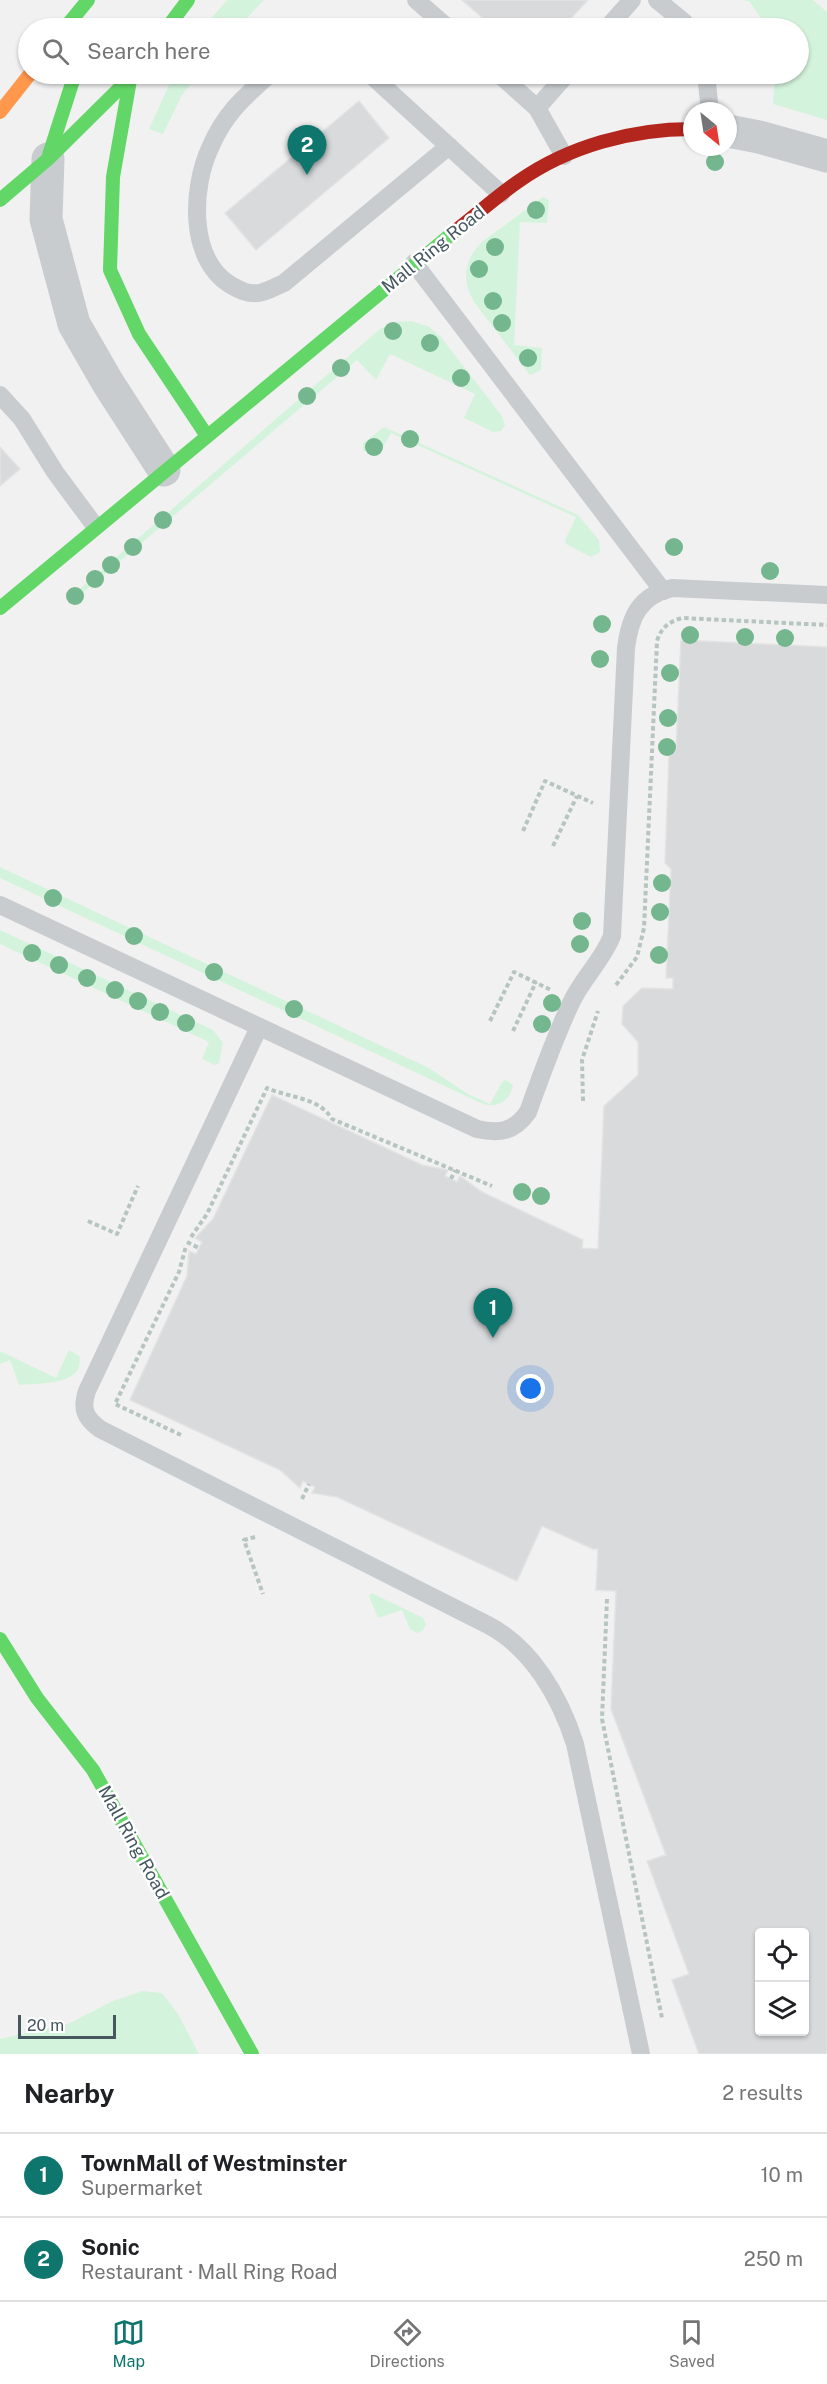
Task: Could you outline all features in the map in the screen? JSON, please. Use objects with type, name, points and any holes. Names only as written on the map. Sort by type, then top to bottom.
[{"type":"street","points":[[73,18],[88,0]]},
{"type":"street","points":[[93,18],[99,0]]},
{"type":"street","points":[[174,18],[188,0]]},
{"type":"street","points":[[0,112],[22,84]]},
{"type":"street","points":[[72,84],[48,159],[46,219],[74,324],[108,383],[164,470]]},
{"type":"street","points":[[0,200],[48,159],[125,84]]},
{"type":"street","points":[[131,84],[113,177],[110,270],[138,334],[207,436]]},
{"type":"street","points":[[0,102],[13,96]]},
{"type":"street","name":"Mall Ring Road","points":[[0,608],[95,526],[207,436],[414,263],[520,180],[564,156],[630,134],[683,130]]},
{"type":"street","points":[[737,133],[769,139],[827,156]]},
{"type":"street","name":"Mall Ring Road","points":[[0,1639],[37,1698],[79,1751],[105,1790],[252,2054]]},
{"type":"lane","points":[[416,0],[437,18]]},
{"type":"lane","points":[[616,18],[632,0]]},
{"type":"lane","points":[[657,0],[679,18]]},
{"type":"lane","points":[[259,84],[229,112],[209,150],[200,189],[197,220],[202,249],[210,264],[224,280],[242,292],[261,293],[284,283],[449,146]]},
{"type":"lane","points":[[381,84],[501,194]]},
{"type":"lane","points":[[510,84],[537,108],[564,156]]},
{"type":"lane","points":[[537,108],[558,84]]},
{"type":"lane","points":[[707,84],[709,102]]},
{"type":"lane","points":[[414,263],[663,591]]},
{"type":"lane","points":[[0,395],[22,419],[55,472],[95,526]]},
{"type":"lane","points":[[0,905],[477,1129],[492,1132],[507,1131],[520,1123],[528,1113],[570,1004],[581,982],[602,956],[612,936],[626,648],[629,626],[639,606],[663,591],[682,588],[827,595]]},
{"type":"lane","points":[[260,1027],[87,1391],[83,1403],[85,1415],[100,1429],[488,1625],[512,1639],[522,1648],[558,1701],[575,1744],[641,2054]]},
{"type":"path","points":[[612,990],[633,965],[642,943],[657,641],[666,625],[682,618],[827,625]]},
{"type":"path","points":[[523,831],[545,781],[596,805]]},
{"type":"path","points":[[553,846],[577,796]]},
{"type":"path","points":[[490,1021],[514,972],[558,993]]},
{"type":"path","points":[[513,1031],[536,982]]},
{"type":"path","points":[[583,1101],[582,1060],[600,1006]]},
{"type":"path","points":[[181,1435],[115,1404],[179,1272],[187,1242],[207,1215],[267,1089],[299,1097],[326,1109],[332,1119],[492,1186]]},
{"type":"path","points":[[451,1179],[455,1170]]},
{"type":"path","points":[[88,1221],[117,1234],[138,1186]]},
{"type":"path","points":[[187,1242],[199,1248]]},
{"type":"path","points":[[302,1499],[309,1484]]},
{"type":"path","points":[[263,1594],[244,1540],[264,1534]]},
{"type":"path","points":[[607,1599],[602,1719],[663,2019]]},
{"type":"green space","points":[[227,0],[264,0],[247,18],[212,18]]},
{"type":"green space","points":[[742,0],[813,0],[827,12],[827,120],[773,104],[774,84],[809,84],[809,18],[761,18],[749,1]]},
{"type":"green space","points":[[169,84],[191,84],[182,95],[163,134],[149,129]]},
{"type":"green space","points":[[543,197],[549,200],[547,223],[520,222],[514,345],[542,348],[541,370],[530,375],[474,302],[467,286],[466,270],[472,255],[483,241]]},
{"type":"green space","points":[[411,321],[428,326],[441,337],[502,416],[505,425],[501,431],[493,432],[464,418],[475,394],[390,354],[376,380],[357,360],[71,603],[68,599],[380,329],[394,322]]},
{"type":"green space","points":[[384,427],[578,515],[599,540],[600,552],[591,557],[566,544],[565,540],[576,517],[391,433],[377,457],[363,450],[363,443]]},
{"type":"green space","points":[[0,867],[429,1068],[468,1094],[490,1104],[502,1082],[506,1080],[513,1085],[512,1091],[499,1104],[489,1105],[483,1104],[0,878]]},
{"type":"green space","points":[[0,930],[213,1030],[223,1043],[219,1063],[215,1065],[202,1059],[209,1042],[0,944]]},
{"type":"green space","points":[[69,1350],[79,1356],[79,1366],[75,1373],[59,1381],[19,1385],[10,1360],[0,1364],[0,1351],[56,1378]]},
{"type":"green space","points":[[372,1593],[423,1618],[426,1624],[423,1630],[417,1633],[410,1629],[402,1610],[378,1618],[369,1596]]},
{"type":"green space","points":[[142,1991],[162,1993],[178,2014],[199,2054],[0,2054],[0,2039],[68,2024],[111,2002]]},
{"type":"building","points":[[462,0],[588,0],[571,18],[483,18]]},
{"type":"building","points":[[359,101],[389,138],[256,250],[225,213]]},
{"type":"building","points":[[0,447],[20,469],[0,486]]},
{"type":"building","points":[[681,640],[827,647],[827,2054],[699,2054],[672,1980],[689,1974],[647,1861],[666,1855],[611,1709],[616,1591],[596,1590],[598,1549],[593,1549],[542,1526],[517,1581],[337,1497],[312,1493],[315,1487],[303,1481],[300,1488],[280,1470],[130,1400],[187,1276],[189,1251],[196,1254],[202,1242],[195,1238],[213,1219],[272,1095],[422,1165],[448,1170],[445,1176],[457,1182],[460,1176],[482,1192],[583,1240],[582,1248],[598,1249],[604,1106],[638,1075],[638,1042],[622,1024],[623,1006],[642,988],[673,989],[673,978],[666,978],[671,869],[665,863],[669,754],[676,749]]},
{"type":"traffic: fast","points":[[73,18],[88,0]]},
{"type":"traffic: fast","points":[[174,18],[188,0]]},
{"type":"traffic: fast","points":[[49,155],[72,84]]},
{"type":"traffic: fast","points":[[0,200],[48,159],[124,84]]},
{"type":"traffic: fast","points":[[129,84],[113,177],[110,270],[139,334],[207,436]]},
{"type":"traffic: fast","points":[[0,608],[454,232]]},
{"type":"traffic: fast","points":[[0,1639],[37,1698],[93,1770],[252,2054]]},
{"type":"traffic: slow","points":[[0,112],[22,84]]},
{"type":"traffic: jam","points":[[454,232],[519,181],[559,158],[624,136],[683,129]]},
{"type":"place","name":"Sonic","points":[[307,175]]},
{"type":"place","name":"TownMall of Westminster","points":[[493,1338]]}]
